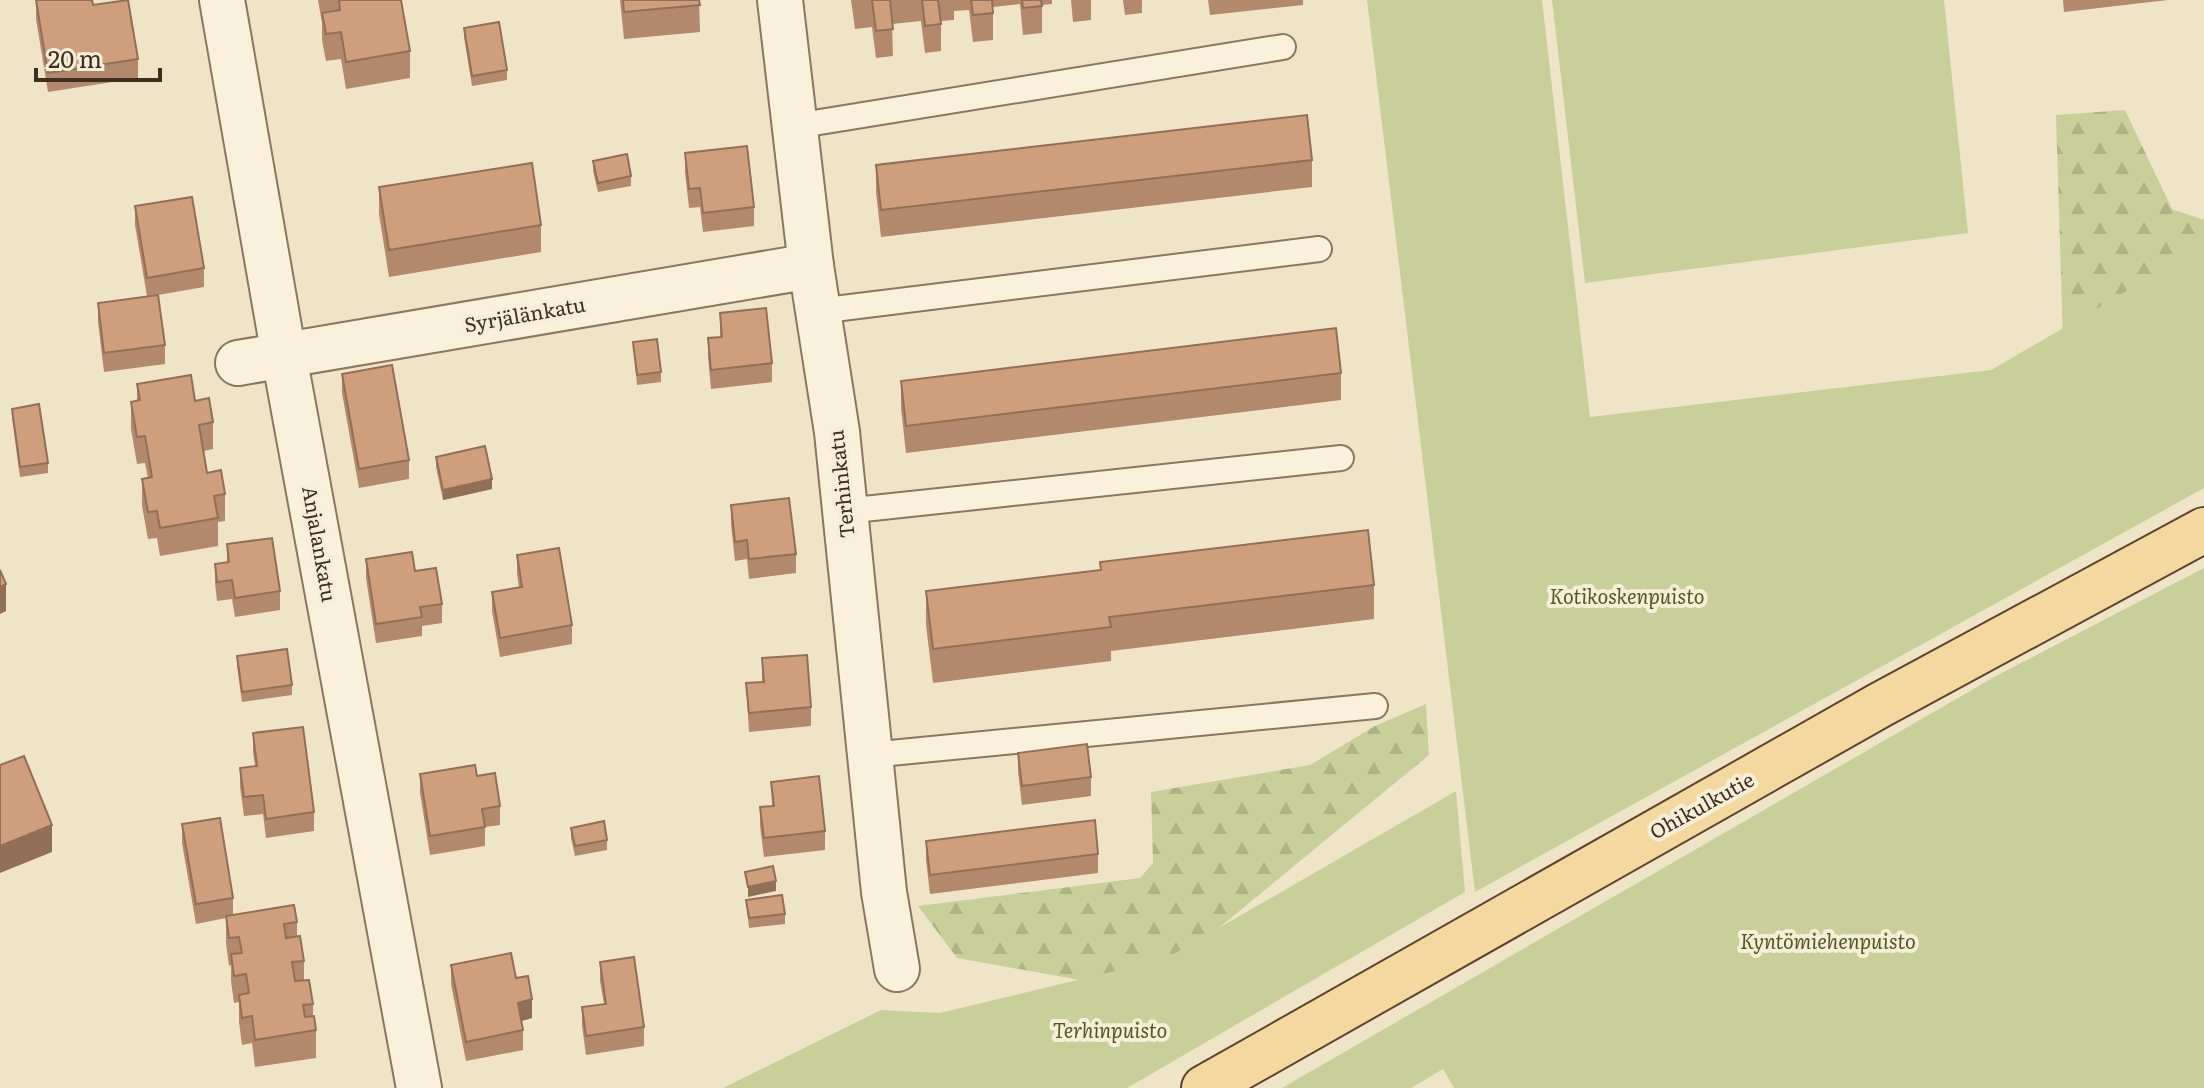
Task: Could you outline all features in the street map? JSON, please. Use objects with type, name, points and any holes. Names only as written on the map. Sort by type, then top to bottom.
[{"type":"main road","name":"Ohikulkutie","points":[[1204,1088],[1880,705],[2204,530]]},
{"type":"street","name":"Anjalankatu","points":[[222,0],[284,356],[419,1088]]},
{"type":"street","name":"Terhinkatu","points":[[780,0],[811,266],[837,432],[884,892],[897,969]]},
{"type":"street","name":"Syrjälänkatu","points":[[238,363],[811,266]]},
{"type":"lane","points":[[795,126],[1283,47]]},
{"type":"lane","points":[[818,311],[1319,249]]},
{"type":"lane","points":[[845,511],[1341,458]]},
{"type":"lane","points":[[870,755],[1375,706]]},
{"type":"green space","name":"Kotikoskenpuisto","points":[[1367,0],[1542,0],[1590,417],[1991,370],[2204,246],[2204,488],[1475,892]]},
{"type":"green space","points":[[1552,0],[1944,0],[1968,233],[1585,283]]},
{"type":"green space","points":[[2125,110],[2172,209],[2204,220],[2204,289],[2064,372],[2056,115]]},
{"type":"green space","name":"Kyntömiehenpuisto","points":[[2204,568],[2204,1088],[1454,1088],[1443,1069],[1411,1088],[1282,1088],[1996,676]]},
{"type":"green space","points":[[1426,704],[1429,755],[1186,955],[1113,986],[957,958],[918,906],[1140,878],[1153,863],[1151,792],[1310,765],[1375,726]]},
{"type":"green space","name":"Terhinpuisto","points":[[1456,791],[1465,892],[1127,1088],[723,1088],[881,1010],[940,1013],[1165,959]]},
{"type":"building","points":[[36,0],[92,0],[93,5],[128,0],[138,59],[48,73]]},
{"type":"building","points":[[339,0],[401,0],[410,51],[346,62],[341,32],[326,34],[322,13],[340,10]]},
{"type":"building","points":[[623,0],[699,0],[700,5],[624,12]]},
{"type":"building","points":[[872,0],[890,0],[893,29],[876,31]]},
{"type":"building","points":[[922,0],[938,0],[941,24],[925,26]]},
{"type":"building","points":[[971,0],[992,0],[993,13],[973,15]]},
{"type":"building","points":[[1022,0],[1041,0],[1042,6],[1023,8]]},
{"type":"building","points":[[499,22],[507,70],[472,76],[464,28]]},
{"type":"building","points":[[1307,115],[1312,160],[881,210],[876,165]]},
{"type":"building","points":[[747,146],[754,207],[703,213],[700,188],[689,189],[685,153]]},
{"type":"building","points":[[627,154],[631,176],[598,183],[593,161]]},
{"type":"building","points":[[532,163],[541,225],[389,250],[379,187]]},
{"type":"building","points":[[192,197],[204,268],[147,278],[135,206]]},
{"type":"building","points":[[158,295],[165,345],[104,353],[98,303]]},
{"type":"building","points":[[766,308],[772,363],[711,370],[708,338],[722,337],[720,313]]},
{"type":"building","points":[[1336,328],[1341,373],[906,426],[901,381]]},
{"type":"building","points":[[657,339],[661,372],[637,375],[633,342]]},
{"type":"building","points":[[392,365],[409,460],[359,469],[342,374]]},
{"type":"building","points":[[191,375],[195,401],[209,398],[213,422],[199,425],[207,473],[221,470],[225,494],[214,496],[218,518],[160,528],[157,511],[148,512],[142,479],[152,477],[145,436],[137,437],[131,402],[140,400],[137,384]]},
{"type":"building","points":[[39,404],[48,463],[20,467],[12,409]]},
{"type":"building","points":[[485,446],[492,479],[443,490],[436,457]]},
{"type":"building","points":[[789,498],[796,554],[749,559],[747,540],[735,542],[731,505]]},
{"type":"building","points":[[1368,530],[1374,585],[1109,617],[1111,627],[933,649],[926,591],[1101,570],[1100,562]]},
{"type":"building","points":[[272,538],[280,591],[235,598],[232,580],[217,582],[215,564],[229,562],[227,544]]},
{"type":"building","points":[[559,548],[572,625],[500,638],[492,592],[522,587],[517,555]]},
{"type":"building","points":[[412,552],[415,571],[436,568],[442,604],[420,607],[422,617],[376,624],[366,559]]},
{"type":"building","points":[[0,570],[6,584],[0,587]]},
{"type":"building","points":[[287,649],[292,685],[242,692],[237,656]]},
{"type":"building","points":[[807,655],[811,707],[749,713],[746,683],[764,682],[762,658]]},
{"type":"building","points":[[303,727],[314,812],[266,819],[263,795],[244,797],[240,768],[257,766],[253,733]]},
{"type":"building","points":[[1087,744],[1091,777],[1022,786],[1018,753]]},
{"type":"building","points":[[24,756],[52,825],[0,846],[0,765]]},
{"type":"building","points":[[475,765],[477,776],[495,773],[500,806],[482,809],[485,827],[430,836],[420,774]]},
{"type":"building","points":[[819,776],[825,831],[764,838],[760,807],[774,806],[771,782]]},
{"type":"building","points":[[220,818],[233,898],[196,904],[182,824]]},
{"type":"building","points":[[1095,820],[1098,854],[930,875],[926,841]]},
{"type":"building","points":[[604,821],[607,840],[575,846],[571,828]]},
{"type":"building","points":[[773,866],[776,881],[748,887],[745,872]]},
{"type":"building","points":[[782,895],[785,914],[749,918],[746,900]]},
{"type":"building","points":[[294,905],[297,922],[284,924],[286,938],[300,936],[304,961],[292,962],[295,981],[309,980],[313,1004],[303,1005],[305,1017],[314,1016],[316,1030],[255,1040],[252,1016],[242,1018],[239,995],[249,993],[246,974],[234,976],[231,954],[242,953],[239,937],[229,938],[226,916]]},
{"type":"building","points":[[511,953],[516,978],[528,976],[532,999],[518,1003],[523,1030],[466,1042],[451,965]]},
{"type":"building","points":[[634,957],[644,1027],[586,1036],[582,1007],[606,1004],[600,962]]}]
